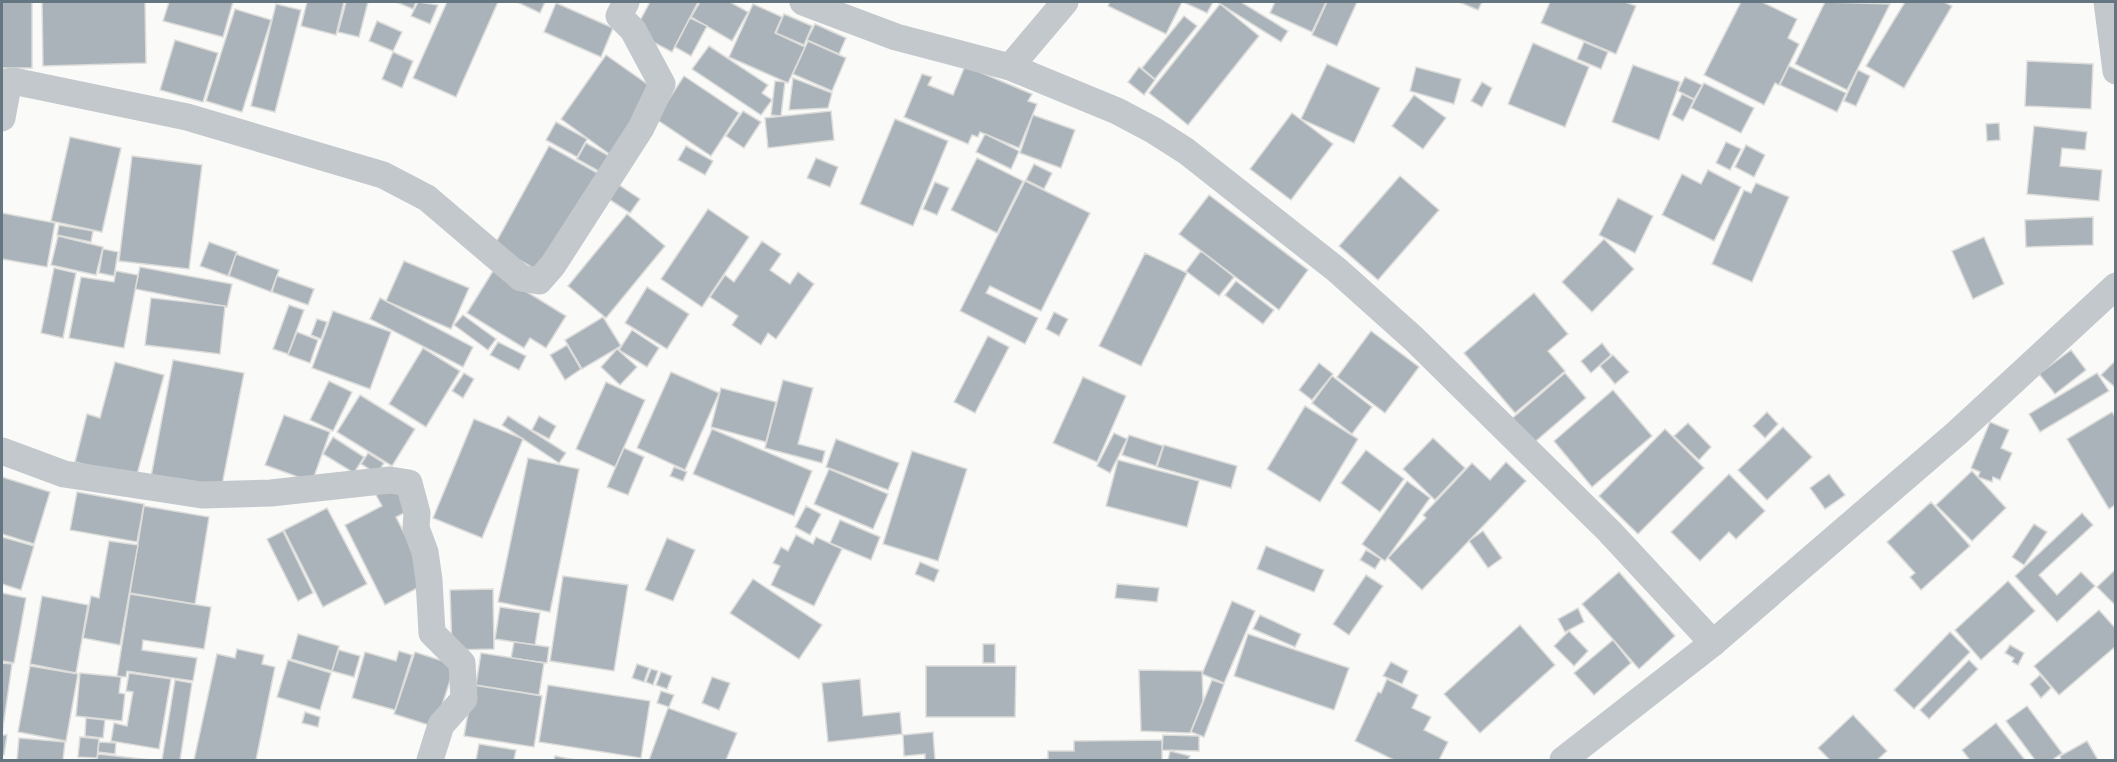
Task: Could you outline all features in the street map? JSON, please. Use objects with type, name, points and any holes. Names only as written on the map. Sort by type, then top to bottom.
[{"type":"street","points":[[2,118],[7,82],[187,117],[383,175],[427,198],[521,278],[539,281],[553,265],[641,128],[662,84],[633,30],[619,16],[626,2]]},
{"type":"street","points":[[803,2],[896,37],[1010,67],[1117,111],[1186,151],[1337,270],[1414,339],[1602,524],[1713,643]]},
{"type":"street","points":[[1010,67],[1065,2]]},
{"type":"street","points":[[2107,2],[2115,70]]},
{"type":"street","points":[[1563,760],[1713,643],[1957,433],[2115,286]]},
{"type":"street","points":[[2,451],[73,476],[202,495],[271,493],[390,480],[409,483],[417,513],[416,528],[426,561],[432,633],[462,663],[464,699],[441,725],[430,760]]},
{"type":"building","points":[[2,2],[32,2],[32,68],[2,68]]},
{"type":"building","points":[[42,2],[145,2],[146,63],[43,66]]},
{"type":"building","points":[[169,2],[233,2],[223,37],[163,21]]},
{"type":"building","points":[[307,2],[344,2],[336,35],[301,26]]},
{"type":"building","points":[[346,2],[368,2],[359,37],[338,32]]},
{"type":"building","points":[[396,2],[416,2],[413,9]]},
{"type":"building","points":[[418,2],[438,5],[430,24],[411,16]]},
{"type":"building","points":[[447,2],[498,2],[456,97],[413,78]]},
{"type":"building","points":[[517,2],[545,2],[540,13]]},
{"type":"building","points":[[650,2],[698,2],[672,52],[634,32]]},
{"type":"building","points":[[700,2],[730,2],[748,12],[732,41],[691,17]]},
{"type":"building","points":[[1110,2],[1182,2],[1166,34],[1108,6]]},
{"type":"building","points":[[1183,2],[1213,2],[1207,13]]},
{"type":"building","points":[[1217,2],[1241,2],[1288,31],[1281,42]]},
{"type":"building","points":[[1275,2],[1326,2],[1312,32],[1270,13]]},
{"type":"building","points":[[1327,2],[1357,2],[1337,46],[1312,35]]},
{"type":"building","points":[[1459,2],[1482,2],[1478,10]]},
{"type":"building","points":[[1550,2],[1625,2],[1636,6],[1616,54],[1541,23]]},
{"type":"building","points":[[1741,2],[1762,2],[1797,19],[1788,38],[1799,44],[1779,85],[1775,83],[1764,105],[1704,75]]},
{"type":"building","points":[[1825,2],[1890,4],[1847,90],[1795,64]]},
{"type":"building","points":[[1905,2],[1944,2],[1952,6],[1904,88],[1866,66]]},
{"type":"building","points":[[556,3],[613,28],[601,57],[544,32]]},
{"type":"building","points":[[276,4],[301,10],[275,112],[251,106]]},
{"type":"building","points":[[753,4],[782,17],[775,33],[805,47],[788,83],[729,57]]},
{"type":"building","points":[[1220,4],[1259,36],[1188,125],[1149,93]]},
{"type":"building","points":[[235,9],[271,20],[242,112],[206,101]]},
{"type":"building","points":[[784,14],[812,26],[804,45],[776,33]]},
{"type":"building","points":[[1184,16],[1197,26],[1155,79],[1142,68]]},
{"type":"building","points":[[690,18],[707,26],[691,56],[675,47]]},
{"type":"building","points":[[377,21],[402,32],[393,51],[369,41]]},
{"type":"building","points":[[815,24],[846,38],[839,54],[807,40]]},
{"type":"building","points":[[175,40],[218,53],[203,102],[160,90]]},
{"type":"building","points":[[808,41],[846,58],[832,91],[793,74]]},
{"type":"building","points":[[1584,42],[1608,52],[1601,69],[1577,59]]},
{"type":"building","points":[[1533,43],[1589,67],[1565,127],[1508,104]]},
{"type":"building","points":[[709,46],[768,85],[762,93],[772,100],[761,115],[692,69]]},
{"type":"building","points":[[393,52],[413,61],[402,88],[382,79]]},
{"type":"building","points":[[606,55],[657,91],[612,156],[561,119]]},
{"type":"building","points":[[2027,61],[2093,64],[2091,109],[2025,106]]},
{"type":"building","points":[[1327,64],[1380,88],[1354,143],[1301,119]]},
{"type":"building","points":[[1633,65],[1680,82],[1659,140],[1612,122]]},
{"type":"building","points":[[965,66],[1032,94],[1028,101],[1037,104],[1019,148],[980,132],[978,137],[972,135],[968,144],[904,117],[922,74],[932,77],[928,85],[953,95]]},
{"type":"building","points":[[1789,66],[1846,93],[1837,112],[1780,85]]},
{"type":"building","points":[[1139,67],[1155,80],[1144,95],[1128,82]]},
{"type":"building","points":[[1416,67],[1461,79],[1454,104],[1410,91]]},
{"type":"building","points":[[1858,70],[1870,76],[1856,106],[1844,101]]},
{"type":"building","points":[[684,76],[739,113],[711,156],[656,119]]},
{"type":"building","points":[[1685,77],[1702,85],[1694,99],[1678,91]]},
{"type":"building","points":[[793,78],[832,93],[828,108],[789,110]]},
{"type":"building","points":[[775,81],[785,82],[781,116],[771,115]]},
{"type":"building","points":[[1482,82],[1492,88],[1482,107],[1471,101]]},
{"type":"building","points":[[1704,83],[1754,108],[1741,133],[1691,108]]},
{"type":"building","points":[[1682,94],[1694,100],[1683,121],[1672,115]]},
{"type":"building","points":[[1414,95],[1446,118],[1423,149],[1392,126]]},
{"type":"building","points":[[743,111],[761,122],[744,148],[726,136]]},
{"type":"building","points":[[831,111],[834,140],[768,148],[765,118]]},
{"type":"building","points":[[1292,113],[1333,144],[1291,200],[1250,169]]},
{"type":"building","points":[[1033,115],[1075,130],[1061,168],[1020,153]]},
{"type":"building","points":[[895,119],[948,141],[913,226],[860,204]]},
{"type":"building","points":[[556,122],[587,139],[577,157],[546,140]]},
{"type":"building","points":[[1999,123],[2000,140],[1987,141],[1986,124]]},
{"type":"building","points":[[2034,126],[2087,132],[2085,150],[2062,148],[2060,166],[2102,170],[2099,201],[2027,194]]},
{"type":"building","points":[[985,134],[1019,151],[1011,169],[976,152]]},
{"type":"building","points":[[70,137],[121,148],[102,232],[51,221]]},
{"type":"building","points":[[1726,142],[1741,149],[1730,170],[1716,163]]},
{"type":"building","points":[[586,143],[611,157],[602,173],[577,159]]},
{"type":"building","points":[[1746,145],[1765,155],[1754,177],[1735,167]]},
{"type":"building","points":[[549,146],[601,175],[546,275],[494,246]]},
{"type":"building","points":[[686,146],[713,161],[705,175],[678,160]]},
{"type":"building","points":[[132,156],[202,165],[189,269],[119,261]]},
{"type":"building","points":[[816,158],[838,167],[830,187],[807,178]]},
{"type":"building","points":[[977,158],[1023,181],[997,233],[951,210]]},
{"type":"building","points":[[1034,164],[1052,173],[1044,189],[1026,180]]},
{"type":"building","points":[[1708,170],[1741,187],[1714,241],[1662,215],[1682,174],[1701,184]]},
{"type":"building","points":[[1400,176],[1439,210],[1378,280],[1339,246]]},
{"type":"building","points":[[613,181],[640,199],[630,213],[604,196]]},
{"type":"building","points":[[1025,181],[1090,213],[1041,311],[990,286],[986,293],[1038,318],[1025,344],[960,311]]},
{"type":"building","points":[[935,182],[949,188],[937,215],[923,209]]},
{"type":"building","points":[[1756,183],[1789,197],[1752,282],[1712,264],[1744,190],[1751,193]]},
{"type":"building","points":[[1209,195],[1308,270],[1279,310],[1179,234]]},
{"type":"building","points":[[1618,198],[1653,216],[1635,253],[1599,235]]},
{"type":"building","points":[[708,209],[749,237],[702,307],[661,279]]},
{"type":"building","points":[[2,213],[55,223],[47,267],[2,259]]},
{"type":"building","points":[[627,214],[665,246],[606,318],[568,286]]},
{"type":"building","points":[[2093,217],[2093,245],[2026,247],[2025,220]]},
{"type":"building","points":[[59,225],[93,231],[91,242],[57,235]]},
{"type":"building","points":[[58,236],[103,247],[96,275],[51,265]]},
{"type":"building","points":[[1984,237],[2004,284],[1973,299],[1952,251]]},
{"type":"building","points":[[1604,239],[1634,269],[1592,312],[1562,282]]},
{"type":"building","points":[[762,241],[781,254],[770,270],[790,284],[798,272],[814,284],[776,339],[768,333],[761,345],[732,325],[738,316],[710,297],[725,275],[734,282]]},
{"type":"building","points":[[209,242],[237,252],[228,276],[200,266]]},
{"type":"building","points":[[103,249],[118,252],[114,276],[99,273]]},
{"type":"building","points":[[1201,251],[1234,277],[1219,296],[1186,271]]},
{"type":"building","points":[[1145,253],[1187,273],[1141,366],[1099,346]]},
{"type":"building","points":[[236,254],[279,270],[271,292],[229,276]]},
{"type":"building","points":[[404,261],[469,288],[451,329],[386,301]]},
{"type":"building","points":[[140,267],[232,284],[227,307],[135,289]]},
{"type":"building","points":[[54,268],[76,273],[63,338],[41,333]]},
{"type":"building","points":[[116,271],[138,275],[124,348],[69,338],[81,277],[114,282]]},
{"type":"building","points":[[493,271],[566,316],[546,348],[530,338],[524,348],[467,313]]},
{"type":"building","points":[[277,276],[314,289],[308,305],[272,292]]},
{"type":"building","points":[[1236,281],[1274,310],[1263,324],[1225,295]]},
{"type":"building","points":[[647,287],[689,314],[667,349],[625,323]]},
{"type":"building","points":[[1534,293],[1568,334],[1548,351],[1565,371],[1515,413],[1464,353]]},
{"type":"building","points":[[151,298],[225,306],[220,354],[145,345]]},
{"type":"building","points":[[380,298],[473,347],[463,367],[370,319]]},
{"type":"building","points":[[289,305],[304,310],[288,354],[273,349]]},
{"type":"building","points":[[333,311],[391,332],[370,389],[312,368]]},
{"type":"building","points":[[1054,312],[1068,319],[1059,336],[1046,329]]},
{"type":"building","points":[[463,315],[496,339],[488,350],[454,325]]},
{"type":"building","points":[[603,317],[621,346],[582,369],[565,340]]},
{"type":"building","points":[[317,319],[327,322],[321,339],[311,335]]},
{"type":"building","points":[[632,330],[659,348],[647,367],[619,350]]},
{"type":"building","points":[[1371,331],[1419,367],[1385,413],[1337,377]]},
{"type":"building","points":[[297,332],[318,340],[310,363],[288,355]]},
{"type":"building","points":[[988,336],[1009,347],[975,413],[954,402]]},
{"type":"building","points":[[498,342],[526,356],[519,370],[490,355]]},
{"type":"building","points":[[1602,343],[1611,355],[1591,373],[1581,361]]},
{"type":"building","points":[[567,345],[581,369],[565,380],[550,355]]},
{"type":"building","points":[[423,348],[460,371],[426,427],[389,404]]},
{"type":"building","points":[[617,349],[637,367],[620,385],[601,367]]},
{"type":"building","points":[[2071,350],[2086,370],[2055,394],[2039,374]]},
{"type":"building","points":[[1613,355],[1629,372],[1615,384],[1600,366]]},
{"type":"building","points":[[173,360],[244,373],[220,495],[150,482]]},
{"type":"building","points":[[2116,360],[2116,388],[2101,375]]},
{"type":"building","points":[[115,362],[164,375],[136,478],[75,462],[87,414],[100,418]]},
{"type":"building","points":[[1319,363],[1333,374],[1312,400],[1299,390]]},
{"type":"building","points":[[671,372],[719,393],[685,470],[637,448]]},
{"type":"building","points":[[464,373],[474,379],[463,398],[452,391]]},
{"type":"building","points":[[1565,373],[1586,398],[1530,446],[1509,421]]},
{"type":"building","points":[[2097,373],[2109,391],[2040,432],[2029,414]]},
{"type":"building","points":[[1332,376],[1372,407],[1352,434],[1312,403]]},
{"type":"building","points":[[1083,377],[1126,396],[1097,462],[1053,443]]},
{"type":"building","points":[[783,380],[813,388],[798,444],[825,451],[822,463],[765,448]]},
{"type":"building","points":[[329,381],[352,392],[333,431],[310,420]]},
{"type":"building","points":[[606,382],[645,400],[615,467],[576,449]]},
{"type":"building","points":[[721,388],[776,402],[766,442],[711,427]]},
{"type":"building","points":[[1613,390],[1652,436],[1592,487],[1554,441]]},
{"type":"building","points":[[360,395],[415,429],[392,466],[337,432]]},
{"type":"building","points":[[1305,406],[1358,439],[1320,502],[1267,469]]},
{"type":"building","points":[[1767,412],[1778,424],[1765,438],[1753,426]]},
{"type":"building","points":[[2112,412],[2116,418],[2116,504],[2109,509],[2067,439]]},
{"type":"building","points":[[284,415],[330,432],[312,482],[265,465]]},
{"type":"building","points":[[508,416],[566,453],[559,463],[502,425]]},
{"type":"building","points":[[539,416],[556,426],[549,439],[532,430]]},
{"type":"building","points":[[474,419],[523,439],[482,538],[433,518]]},
{"type":"building","points":[[1990,422],[2009,430],[2001,448],[2012,453],[2000,480],[1993,477],[1992,482],[1978,477],[1980,472],[1971,468]]},
{"type":"building","points":[[1688,423],[1711,447],[1699,460],[1674,436]]},
{"type":"building","points":[[1783,427],[1812,457],[1767,500],[1738,470]]},
{"type":"building","points":[[712,429],[812,471],[794,516],[693,474]]},
{"type":"building","points":[[1665,429],[1704,468],[1638,534],[1599,496]]},
{"type":"building","points":[[1114,433],[1127,439],[1110,473],[1097,466]]},
{"type":"building","points":[[1129,435],[1163,446],[1156,466],[1122,455]]},
{"type":"building","points":[[333,437],[364,457],[354,473],[323,454]]},
{"type":"building","points":[[1433,438],[1465,468],[1435,500],[1403,469]]},
{"type":"building","points":[[836,439],[899,463],[888,490],[826,467]]},
{"type":"building","points":[[1164,445],[1237,466],[1231,488],[1157,467]]},
{"type":"building","points":[[624,448],[644,457],[628,495],[607,487]]},
{"type":"building","points":[[1366,450],[1404,479],[1380,512],[1341,483]]},
{"type":"building","points":[[912,451],[967,469],[938,561],[883,544]]},
{"type":"building","points":[[368,453],[384,463],[377,474],[361,464]]},
{"type":"building","points":[[528,458],[579,469],[550,612],[498,602]]},
{"type":"building","points":[[1118,460],[1199,481],[1187,527],[1106,506]]},
{"type":"building","points":[[1506,462],[1526,481],[1422,590],[1388,558],[1426,518],[1423,515],[1472,463],[1490,480]]},
{"type":"building","points":[[674,467],[687,472],[683,481],[670,476]]},
{"type":"building","points":[[829,469],[888,494],[873,529],[814,504]]},
{"type":"building","points":[[1972,471],[2006,508],[1972,541],[1936,505]]},
{"type":"building","points":[[1729,474],[1765,511],[1736,539],[1729,532],[1700,561],[1671,532]]},
{"type":"building","points":[[1829,474],[1845,495],[1825,509],[1810,488]]},
{"type":"building","points":[[2,477],[50,492],[34,544],[2,534]]},
{"type":"building","points":[[1407,481],[1430,498],[1385,561],[1362,544]]},
{"type":"building","points":[[397,485],[410,510],[396,517],[429,582],[385,605],[345,525],[382,506],[376,495]]},
{"type":"building","points":[[77,492],[144,504],[137,542],[70,530]]},
{"type":"building","points":[[1931,502],[1970,546],[1921,590],[1910,577],[1915,573],[1887,542]]},
{"type":"building","points":[[144,506],[209,517],[195,604],[130,593]]},
{"type":"building","points":[[806,506],[821,514],[810,535],[795,527]]},
{"type":"building","points":[[327,508],[367,584],[323,607],[284,530]]},
{"type":"building","points":[[2082,513],[2093,525],[2039,575],[2057,595],[2081,572],[2095,586],[2057,622],[2015,576]]},
{"type":"building","points":[[840,520],[880,537],[871,560],[830,543]]},
{"type":"building","points":[[2034,524],[2047,532],[2024,565],[2012,557]]},
{"type":"building","points":[[283,531],[313,593],[298,601],[267,539]]},
{"type":"building","points":[[1483,531],[1502,558],[1488,568],[1469,541]]},
{"type":"building","points":[[796,535],[813,544],[816,537],[842,549],[814,606],[771,585],[780,566],[773,563],[781,547],[788,551]]},
{"type":"building","points":[[2,537],[34,546],[21,590],[2,584]]},
{"type":"building","points":[[667,538],[695,550],[673,601],[645,590]]},
{"type":"building","points":[[109,541],[138,545],[120,645],[83,638],[91,596],[99,598]]},
{"type":"building","points":[[1266,546],[1324,570],[1314,592],[1257,569]]},
{"type":"building","points":[[1366,550],[1381,559],[1375,569],[1360,560]]},
{"type":"building","points":[[920,562],[939,570],[934,582],[915,574]]},
{"type":"building","points":[[2116,569],[2116,606],[2097,587]]},
{"type":"building","points":[[1619,572],[1675,636],[1639,669],[1582,604]]},
{"type":"building","points":[[1366,575],[1383,586],[1349,635],[1333,624]]},
{"type":"building","points":[[563,576],[628,585],[614,671],[550,661]]},
{"type":"building","points":[[753,579],[822,625],[799,659],[730,613]]},
{"type":"building","points":[[2008,581],[2035,611],[1981,660],[1955,630]]},
{"type":"building","points":[[1117,584],[1159,588],[1157,602],[1115,598]]},
{"type":"building","points":[[493,589],[494,649],[452,650],[450,590]]},
{"type":"building","points":[[2,593],[26,598],[14,663],[2,661]]},
{"type":"building","points":[[130,594],[211,607],[204,649],[143,640],[142,650],[197,658],[193,681],[127,671],[126,677],[117,676]]},
{"type":"building","points":[[42,596],[88,605],[76,673],[30,664]]},
{"type":"building","points":[[1232,601],[1255,611],[1224,683],[1202,674]]},
{"type":"building","points":[[500,607],[540,613],[535,645],[495,639]]},
{"type":"building","points":[[1578,608],[1584,622],[1565,632],[1558,619]]},
{"type":"building","points":[[2099,610],[2116,629],[2116,646],[2059,695],[2034,666]]},
{"type":"building","points":[[1260,615],[1301,634],[1295,647],[1253,629]]},
{"type":"building","points":[[1520,625],[1555,665],[1480,733],[1444,694]]},
{"type":"building","points":[[1569,631],[1588,651],[1574,666],[1554,646]]},
{"type":"building","points":[[1950,632],[1970,652],[1914,709],[1894,690]]},
{"type":"building","points":[[298,634],[339,646],[332,671],[291,659]]},
{"type":"building","points":[[1248,634],[1349,668],[1334,710],[1234,676]]},
{"type":"building","points":[[1613,640],[1631,663],[1594,695],[1574,673]]},
{"type":"building","points":[[514,642],[549,647],[547,663],[511,658]]},
{"type":"building","points":[[983,644],[995,644],[995,663],[983,663]]},
{"type":"building","points":[[2010,645],[2024,653],[2018,665],[2012,662],[2014,658],[2005,653]]},
{"type":"building","points":[[237,649],[264,655],[262,664],[275,667],[256,760],[194,760],[217,654],[235,658]]},
{"type":"building","points":[[339,650],[360,656],[354,677],[332,671]]},
{"type":"building","points":[[399,651],[412,655],[395,710],[352,698],[365,652],[396,661]]},
{"type":"building","points":[[415,652],[455,665],[435,727],[394,714]]},
{"type":"building","points":[[481,653],[544,663],[539,695],[476,685]]},
{"type":"building","points":[[288,660],[331,673],[320,710],[277,697]]},
{"type":"building","points":[[1969,660],[1978,669],[1929,719],[1920,710]]},
{"type":"building","points":[[1391,662],[1408,671],[1402,684],[1383,676]]},
{"type":"building","points":[[2,663],[12,664],[2,735]]},
{"type":"building","points":[[637,664],[649,668],[644,682],[632,678]]},
{"type":"building","points":[[30,666],[78,674],[66,741],[18,732]]},
{"type":"building","points":[[926,666],[1016,666],[1015,717],[926,717]]},
{"type":"building","points":[[651,669],[658,671],[653,685],[646,682]]},
{"type":"building","points":[[1139,670],[1202,671],[1203,701],[1190,733],[1141,731]]},
{"type":"building","points":[[661,672],[672,676],[667,689],[656,685]]},
{"type":"building","points":[[80,673],[121,677],[119,693],[125,694],[122,721],[76,716]]},
{"type":"building","points":[[129,673],[171,679],[159,749],[111,741],[114,723],[127,726],[133,692],[126,691]]},
{"type":"building","points":[[2040,675],[2051,688],[2041,698],[2030,684]]},
{"type":"building","points":[[712,677],[730,683],[719,710],[702,703]]},
{"type":"building","points":[[860,679],[863,716],[900,712],[902,734],[828,742],[822,683]]},
{"type":"building","points":[[1387,679],[1418,695],[1412,708],[1431,717],[1424,730],[1448,742],[1439,760],[1394,760],[1355,741],[1378,692],[1381,693]]},
{"type":"building","points":[[175,680],[192,683],[180,760],[162,760]]},
{"type":"building","points":[[1212,680],[1224,684],[1204,737],[1191,732]]},
{"type":"building","points":[[473,685],[542,696],[534,747],[464,736]]},
{"type":"building","points":[[548,685],[650,701],[641,758],[539,742]]},
{"type":"building","points":[[661,691],[674,695],[669,707],[657,703]]},
{"type":"building","points":[[2027,706],[2062,753],[2052,760],[2035,760],[2006,721]]},
{"type":"building","points":[[668,708],[737,733],[726,760],[649,760]]},
{"type":"building","points":[[305,712],[320,717],[318,727],[302,723]]},
{"type":"building","points":[[1853,715],[1887,751],[1877,760],[1830,760],[1818,748]]},
{"type":"building","points":[[86,718],[105,720],[103,738],[85,736]]},
{"type":"building","points":[[1996,723],[2025,760],[1970,760],[1962,750]]},
{"type":"building","points":[[933,732],[935,760],[925,760],[925,754],[904,756],[903,735]]},
{"type":"building","points":[[2,735],[7,735],[4,755],[2,755]]},
{"type":"building","points":[[1163,735],[1199,736],[1199,751],[1162,750]]},
{"type":"building","points":[[80,737],[99,739],[97,758],[78,757]]},
{"type":"building","points":[[19,738],[65,742],[63,760],[17,760]]},
{"type":"building","points":[[1162,740],[1162,760],[1037,760],[1048,759],[1048,751],[1074,751],[1074,741]]},
{"type":"building","points":[[2087,741],[2098,760],[2059,760],[2060,756]]},
{"type":"building","points":[[99,742],[116,743],[115,754],[98,752]]},
{"type":"building","points":[[479,744],[516,750],[514,760],[476,760]]},
{"type":"building","points":[[1170,751],[1190,756],[1188,760],[1168,760]]},
{"type":"building","points":[[98,754],[151,760],[97,760]]},
{"type":"building","points":[[555,756],[575,760],[554,760]]}]
